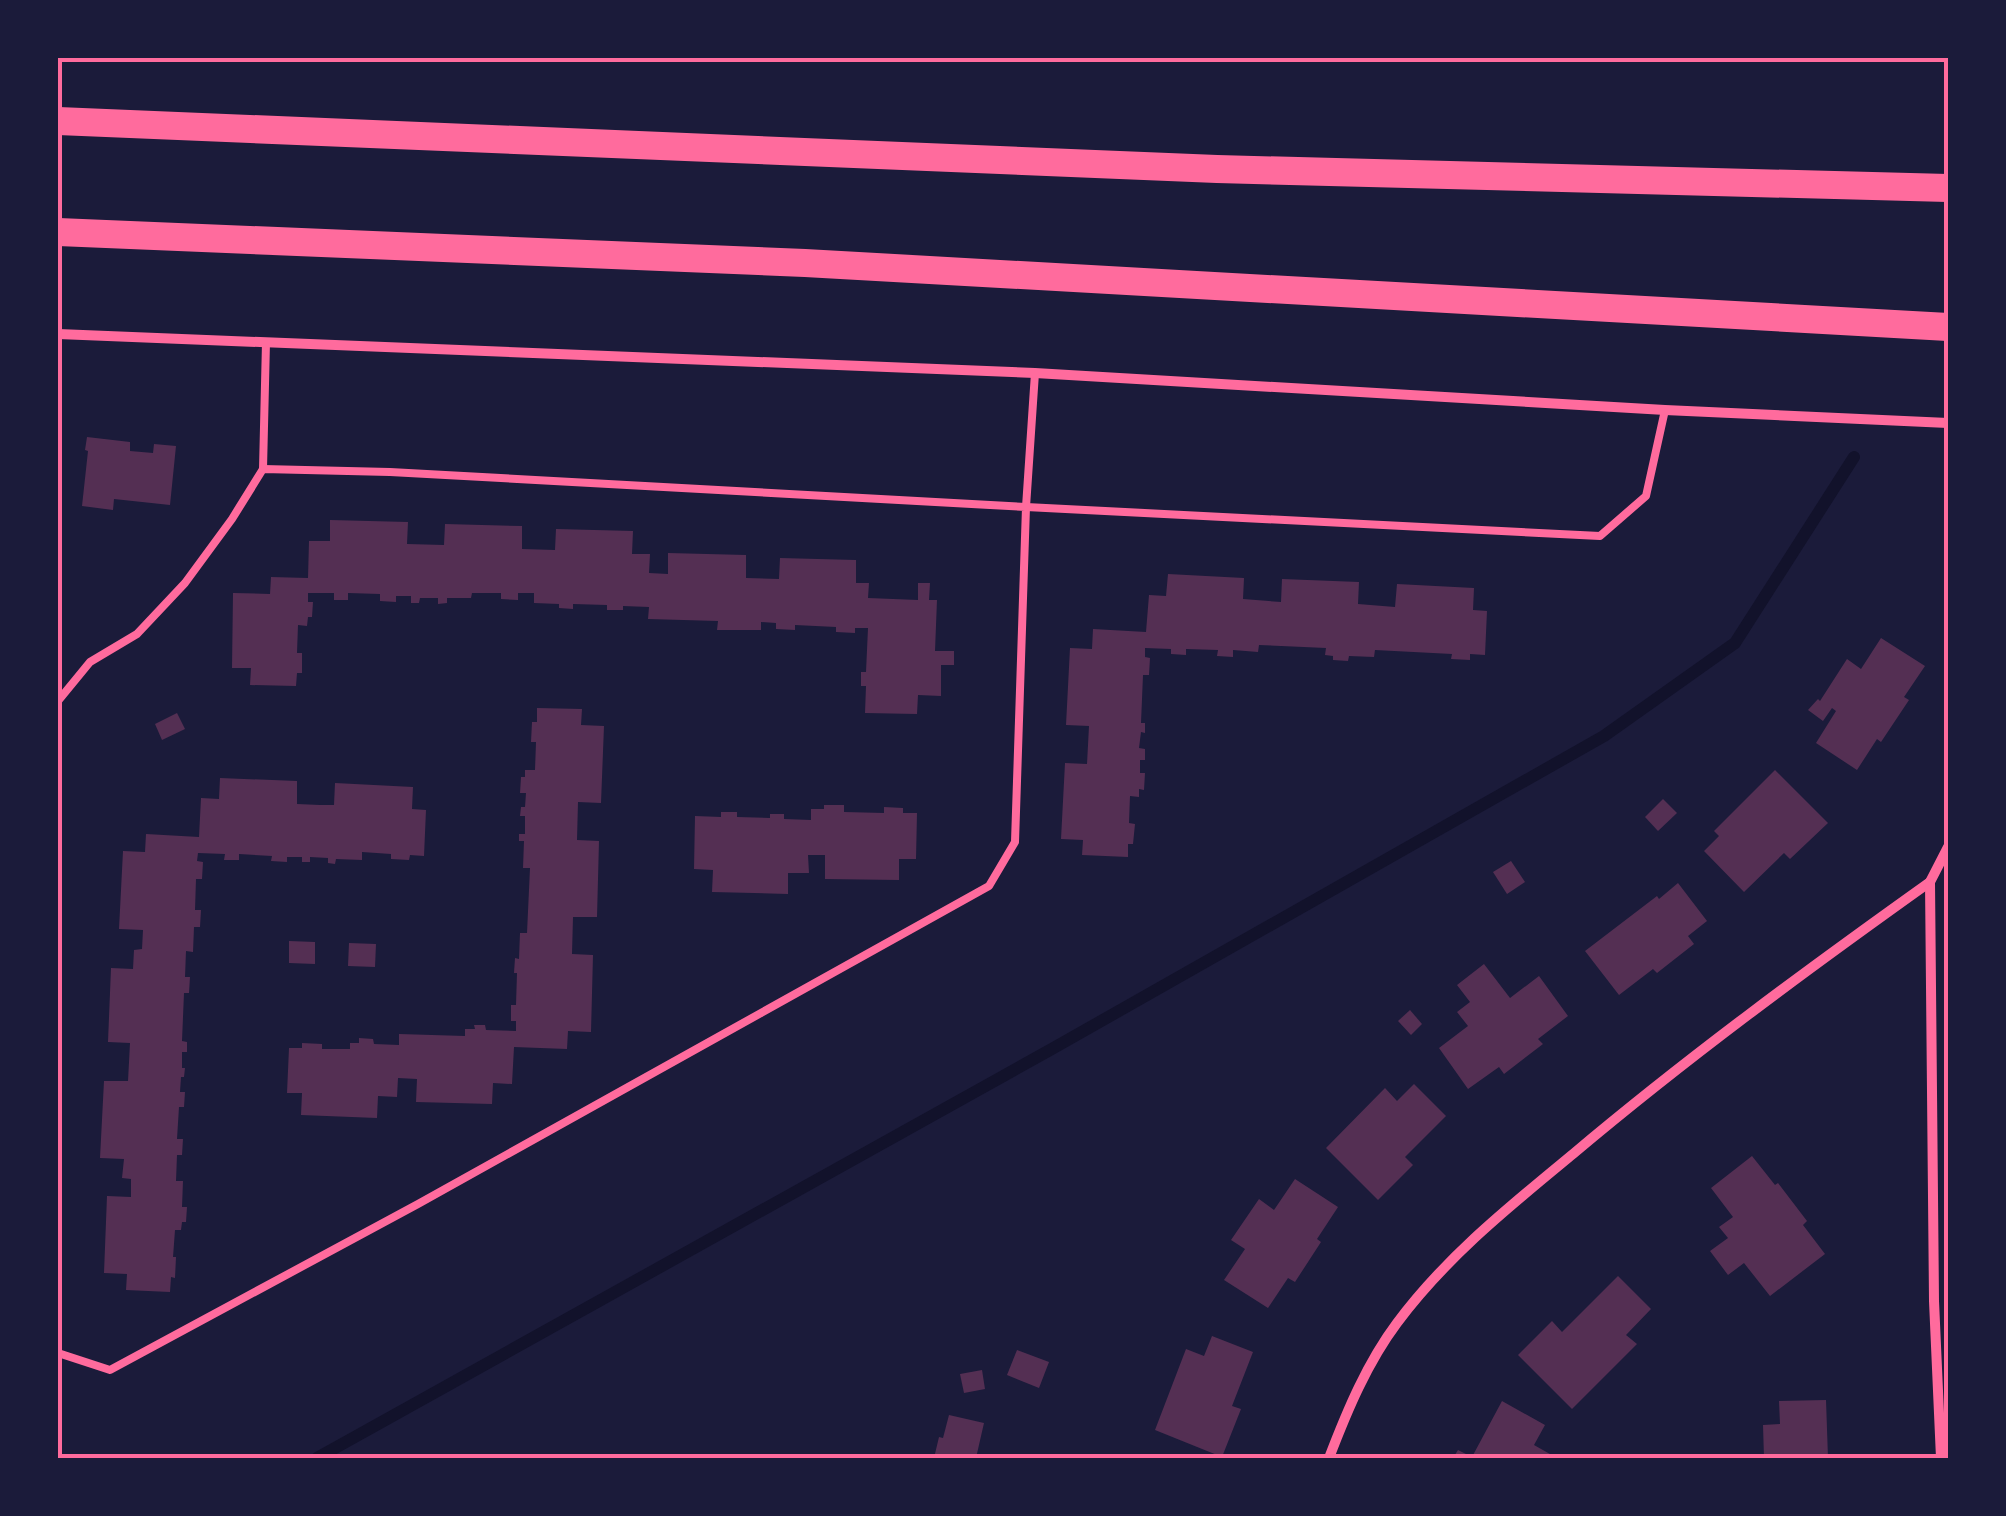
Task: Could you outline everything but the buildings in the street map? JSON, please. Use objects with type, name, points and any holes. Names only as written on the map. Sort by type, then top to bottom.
[{"type":"highway","points":[[58,120],[1217,169],[1948,188]]},
{"type":"highway","points":[[58,232],[805,263],[1948,327]]},
{"type":"street","points":[[58,334],[1035,373],[1948,423]]},
{"type":"street","points":[[1330,1458],[1375,1357],[1397,1323],[1454,1257],[1632,1104],[1930,882],[1948,847]]},
{"type":"street","points":[[1930,882],[1934,1301],[1941,1458]]},
{"type":"lane","points":[[58,702],[90,662],[137,634],[186,583],[263,469],[266,342]]},
{"type":"lane","points":[[58,1353],[110,1370],[436,1195],[989,886],[1015,842],[1026,507],[1035,373]]},
{"type":"lane","points":[[263,469],[390,472],[1600,536],[1646,496],[1665,410]]},
{"type":"waterway","points":[[317,1458],[1604,736],[1735,643],[1854,457]]}]
